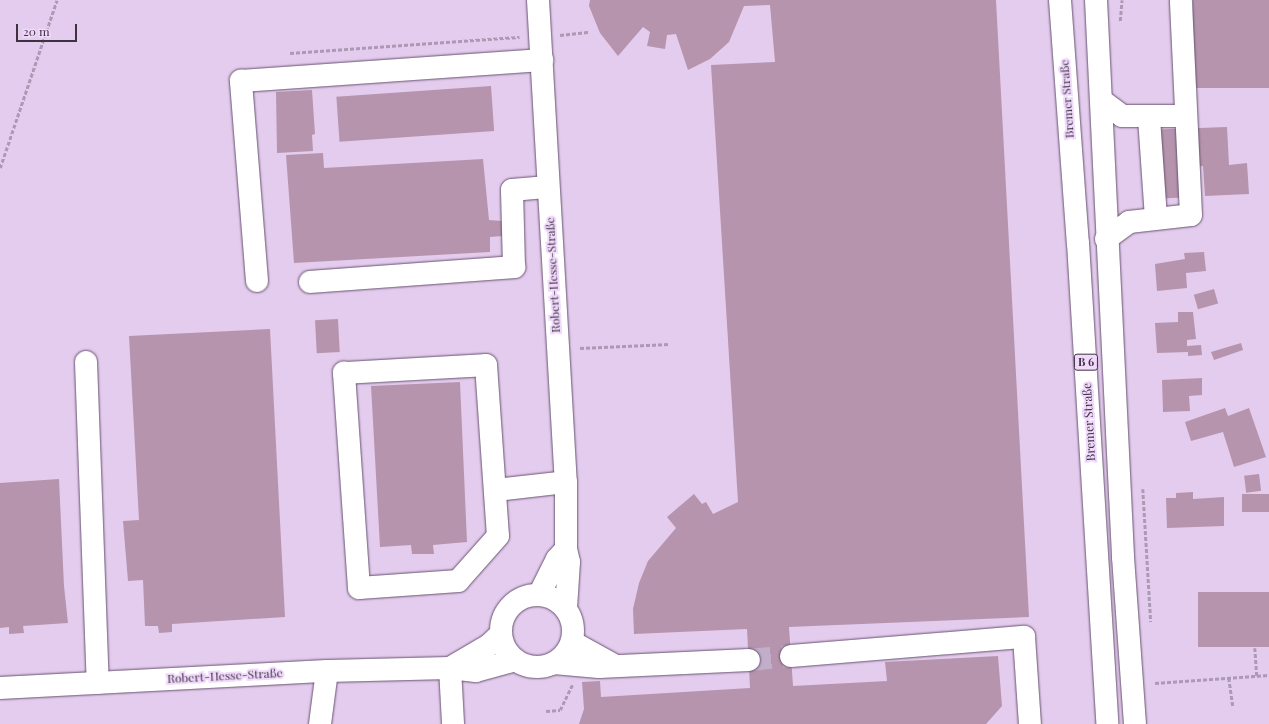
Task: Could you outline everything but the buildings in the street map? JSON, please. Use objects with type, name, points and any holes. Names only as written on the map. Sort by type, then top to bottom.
[{"type":"street","name":"Robert-Hesse-Straße","points":[[538,0],[557,349],[566,482],[566,549],[569,562],[566,609]]},
{"type":"street","name":"Bremer Straße","points":[[1060,0],[1078,243],[1108,724]]},
{"type":"street","name":"B 6","points":[[1096,0],[1106,239],[1135,724]]},
{"type":"street","points":[[1106,239],[1129,222],[1191,215],[1181,0]]},
{"type":"street","points":[[257,281],[241,81],[542,60]]},
{"type":"street","points":[[1101,100],[1122,116],[1149,118],[1186,116]]},
{"type":"street","points":[[1149,118],[1156,218]]},
{"type":"street","points":[[310,282],[514,267],[512,190],[548,187]]},
{"type":"street","points":[[86,362],[98,683]]},
{"type":"street","points":[[486,364],[496,490],[498,536],[458,581],[359,588],[344,373],[486,364]]},
{"type":"street","points":[[496,490],[566,482]]},
{"type":"street","points":[[540,595],[557,559],[566,549]]},
{"type":"street","points":[[554,663],[568,651],[572,642],[574,631],[566,609],[550,597],[540,595],[527,596],[508,610],[502,622],[502,634],[509,653],[516,660],[534,667],[554,663],[599,667],[614,665],[749,660]]},
{"type":"street","name":"Robert-Hesse-Straße","points":[[450,668],[488,645],[502,634]]},
{"type":"street","points":[[791,656],[1024,637],[1030,724]]},
{"type":"street","points":[[572,642],[614,665]]},
{"type":"street","name":"Robert-Hesse-Straße","points":[[0,688],[327,671],[450,668],[476,671],[516,660]]},
{"type":"street","points":[[450,668],[453,724]]},
{"type":"street","points":[[320,724],[327,671]]},
{"type":"street","points":[[1099,724],[1105,687]]},
{"type":"path","points":[[0,168],[58,0]]},
{"type":"path","points":[[290,53],[590,32]]},
{"type":"path","points":[[557,349],[670,344]]},
{"type":"path","points":[[1255,648],[1256,676]]},
{"type":"path","points":[[1154,683],[1269,675]]},
{"type":"path","points":[[1229,678],[1233,706]]},
{"type":"path","points":[[546,711],[560,710],[574,679]]},
{"type":"tunnel","points":[[749,660],[791,656]]}]
